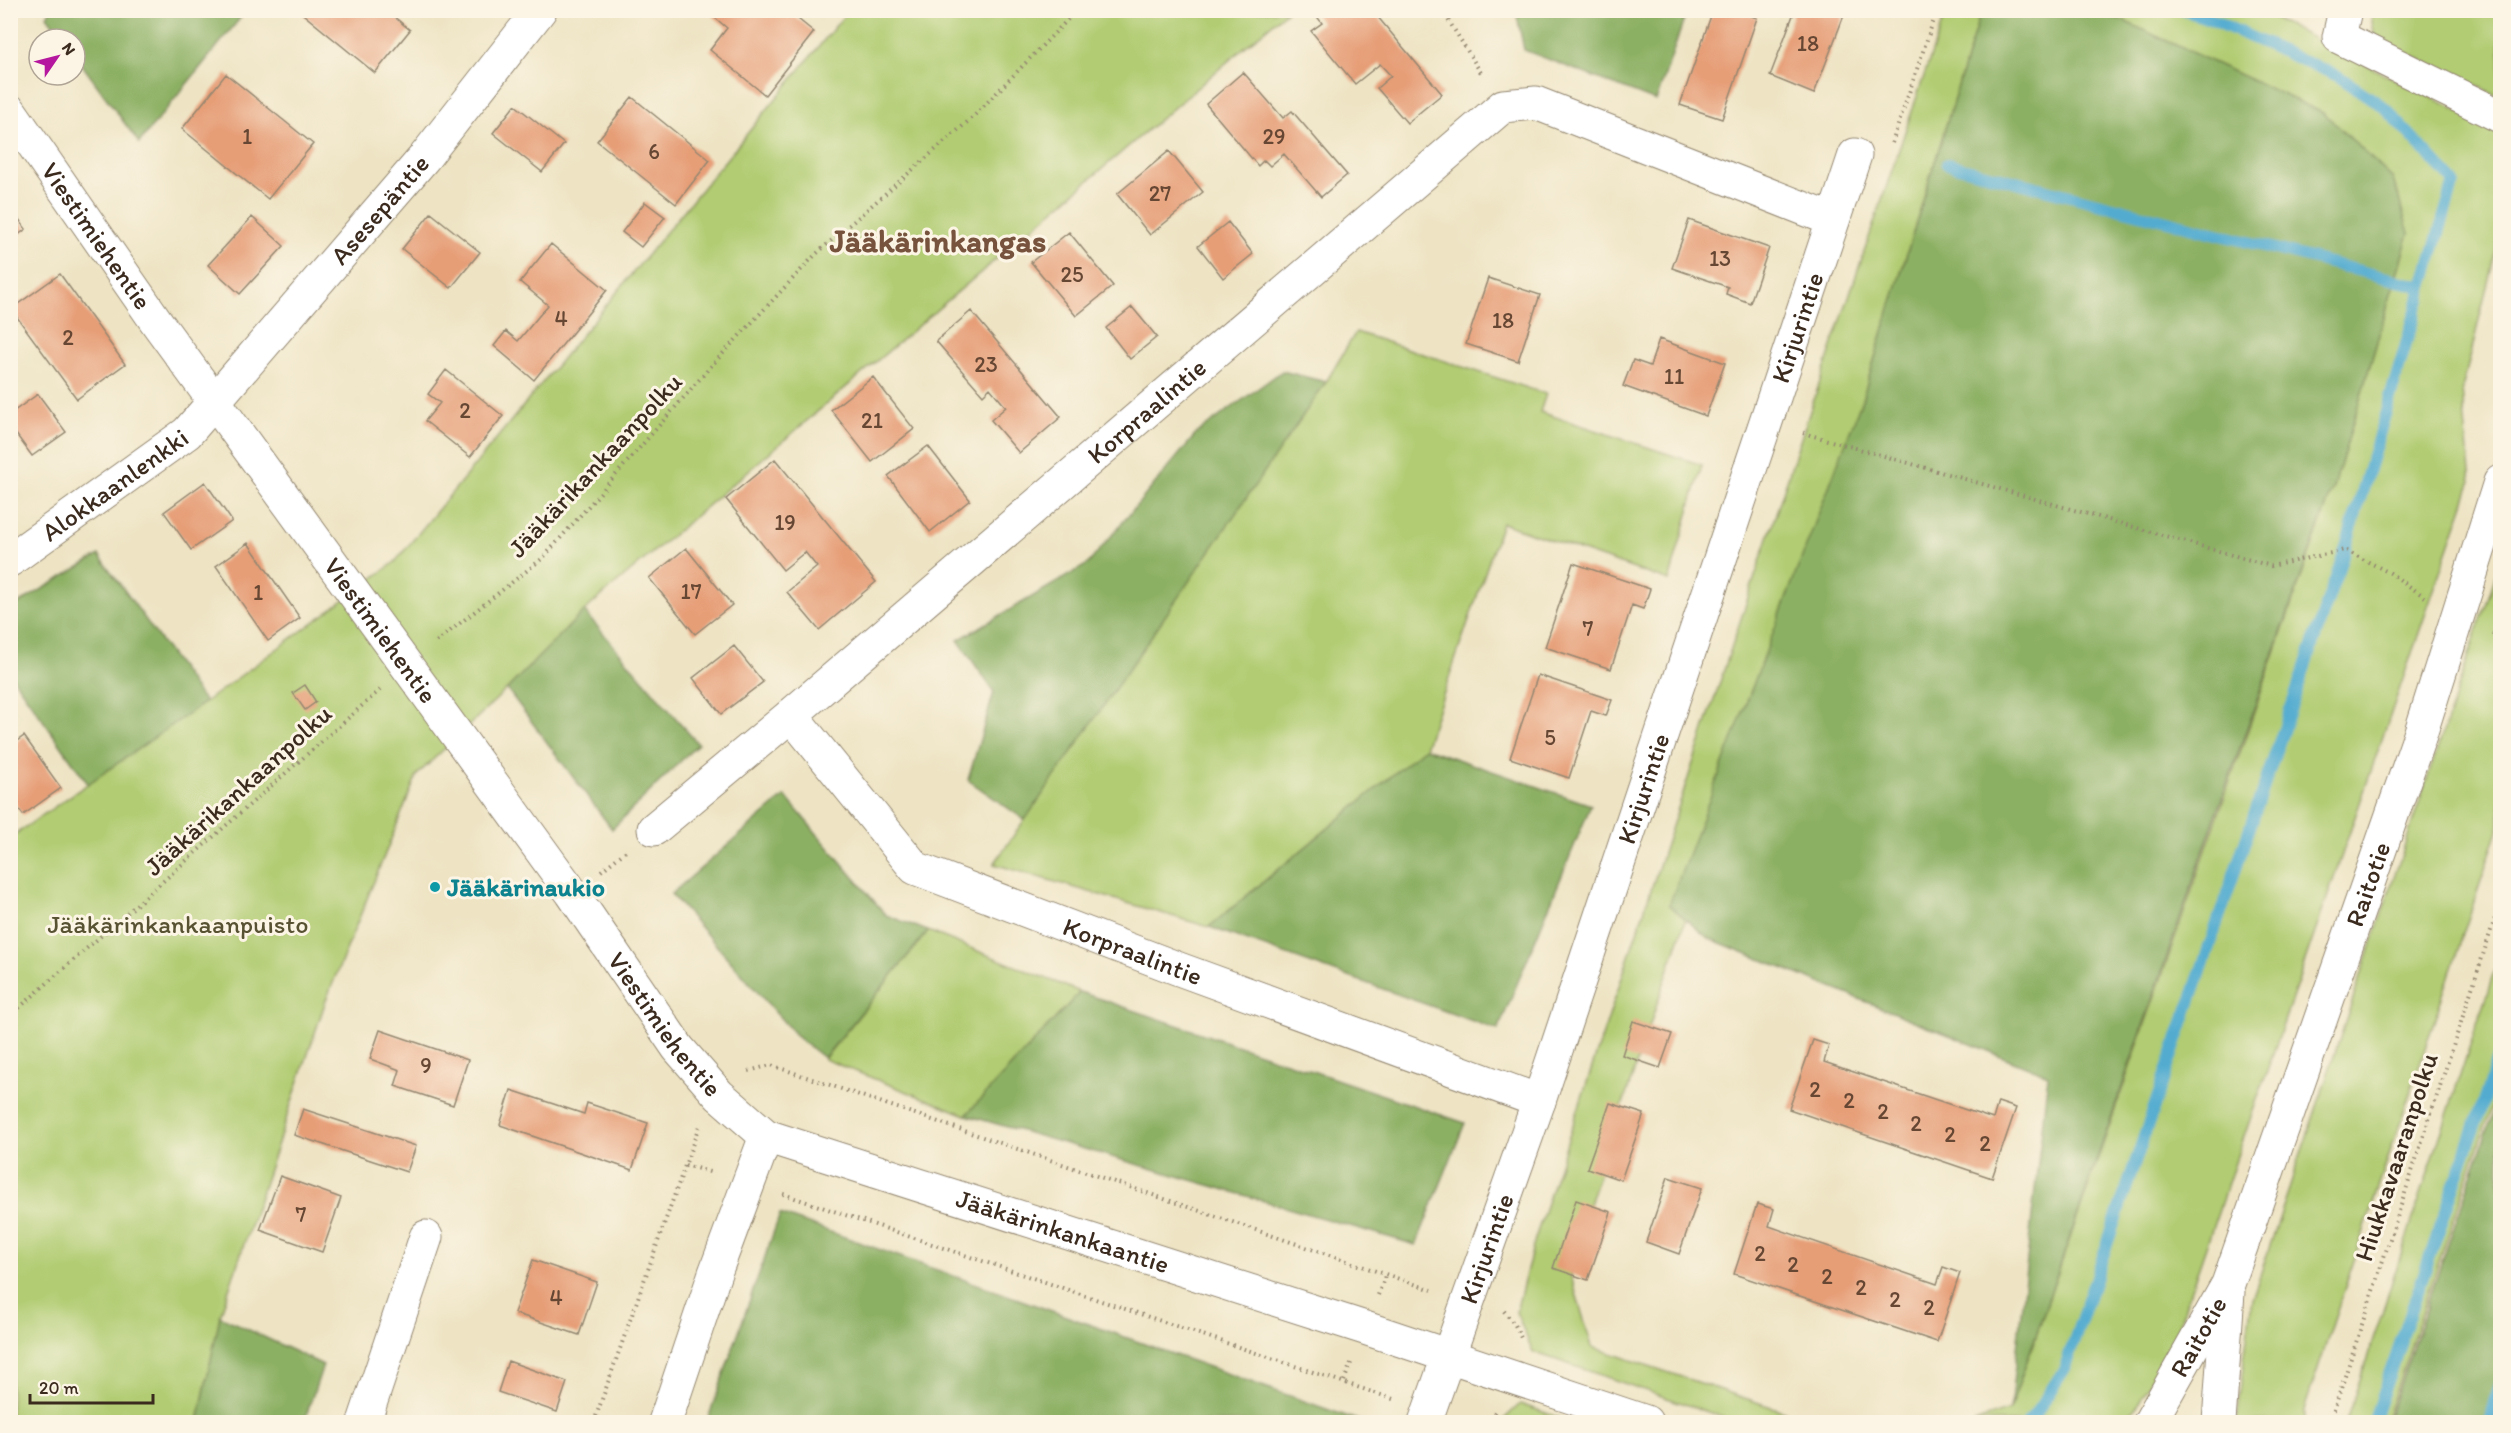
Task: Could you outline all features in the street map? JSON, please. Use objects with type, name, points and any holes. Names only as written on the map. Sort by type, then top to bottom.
[{"type":"street","name":"Asesepäntie","points":[[214,403],[424,158],[540,10]]},
{"type":"street","points":[[2344,10],[2339,37],[2500,116]]},
{"type":"street","points":[[1503,106],[1536,103],[1833,220]]},
{"type":"street","name":"Korpraalintie","points":[[654,829],[791,715],[1503,106]]},
{"type":"street","name":"Viestimiehentie","points":[[10,111],[214,403],[572,893],[678,1048],[719,1095],[766,1136]]},
{"type":"street","name":"Kirjurintie","points":[[1426,1417],[1450,1356],[1539,1101],[1855,155]]},
{"type":"street","name":"Alokkaanlenkki","points":[[10,560],[187,433],[214,403]]},
{"type":"street","name":"Raitotie","points":[[2150,1422],[2228,1284],[2420,735],[2500,482]]},
{"type":"street","name":"Korpraalintie","points":[[791,715],[915,868],[1191,973],[1539,1101]]},
{"type":"street","points":[[665,1422],[766,1136]]},
{"type":"street","name":"Jääkärinkankaantie","points":[[766,1136],[1450,1356],[1646,1422]]},
{"type":"street","points":[[364,1422],[426,1237]]},
{"type":"street","name":"Raitotie","points":[[2219,1422],[2228,1284]]},
{"type":"path","name":"Jääkärikankaanpolku","points":[[10,1016],[406,666],[543,558],[713,364],[815,255],[973,117],[1077,10]]},
{"type":"path","points":[[1442,10],[1503,106]]},
{"type":"path","points":[[1796,431],[2271,566],[2345,550],[2390,573]]},
{"type":"path","points":[[572,893],[654,829]]},
{"type":"path","name":"Hiukkavaaranpolku","points":[[2330,1422],[2500,903]]},
{"type":"path","points":[[594,1422],[702,1119],[719,1095],[742,1072],[771,1065],[1364,1265],[1467,1303],[1504,1313]]},
{"type":"path","points":[[685,1165],[748,1183],[1344,1381],[1426,1417]]},
{"type":"green space","points":[[50,10],[246,11],[139,143],[87,72],[87,27],[55,27],[47,16]]},
{"type":"green space","points":[[1516,10],[1687,11],[1656,101],[1524,50]]},
{"type":"green space","name":"Jääkärinkankaanpuisto","points":[[848,11],[1287,11],[584,611],[417,775],[326,1000],[220,1316],[198,1422],[11,1422],[10,838],[205,702],[395,562]]},
{"type":"green space","points":[[1946,11],[1981,11],[1862,400],[1568,1266],[1592,1347],[1816,1422],[1737,1422],[1533,1352],[1516,1312],[1535,1239],[1807,420]]},
{"type":"green space","points":[[1981,11],[2102,11],[2325,114],[2393,179],[2409,233],[2340,467],[2216,815],[2010,1410],[2048,1075],[1708,938],[1669,905],[1862,400]]},
{"type":"green space","points":[[2102,11],[2265,11],[2281,22],[2500,132],[2500,233],[2462,390],[2471,483],[2177,1330],[2138,1404],[2121,1422],[1974,1422],[2010,1410],[2340,467],[2409,233],[2325,114]]},
{"type":"green space","points":[[2370,11],[2500,11],[2500,97],[2375,38]]},
{"type":"green space","points":[[1356,332],[1546,394],[1540,412],[1702,465],[1669,581],[1502,523],[1425,748],[1209,927],[994,864],[1326,382]]},
{"type":"green space","points":[[1282,371],[1326,382],[1025,820],[968,780],[994,692],[958,640],[1088,564],[1197,433]]},
{"type":"green space","points":[[99,555],[205,702],[88,784],[11,675],[11,608]]},
{"type":"green space","points":[[2500,563],[2500,824],[2304,1410],[2304,1422],[2236,1422],[2252,1299]]},
{"type":"green space","points":[[584,611],[698,744],[612,829],[507,689]]},
{"type":"green space","points":[[1425,748],[1591,805],[1498,1030],[1209,927]]},
{"type":"green space","points":[[785,796],[886,915],[928,931],[824,1058],[798,1038],[671,894]]},
{"type":"green space","points":[[928,931],[1080,992],[966,1115],[824,1059]]},
{"type":"green space","points":[[2500,954],[2500,1082],[2385,1422],[2346,1422]]},
{"type":"green space","points":[[1080,992],[1465,1123],[1416,1245],[966,1115]]},
{"type":"green space","points":[[2500,1093],[2500,1422],[2387,1422]]},
{"type":"green space","points":[[780,1214],[1363,1422],[707,1422]]},
{"type":"green space","points":[[220,1316],[323,1365],[304,1422],[198,1422]]},
{"type":"green space","points":[[1520,1404],[1572,1422],[1501,1422]]},
{"type":"building","points":[[298,10],[386,10],[410,30],[375,73]]},
{"type":"building","points":[[706,10],[787,10],[814,32],[765,95],[710,50],[727,28]]},
{"type":"building","points":[[1312,10],[1372,10],[1442,94],[1407,123],[1377,88],[1391,76],[1380,64],[1355,84],[1311,31],[1322,23]]},
{"type":"building","points":[[1713,10],[1734,10],[1757,18],[1722,119],[1680,105]]},
{"type":"building","points":[[1795,10],[1846,10],[1814,94],[1770,76]]},
{"type":"building","points":[[1243,72],[1283,118],[1292,111],[1347,175],[1321,197],[1284,154],[1270,166],[1264,160],[1258,166],[1206,104]]},
{"type":"building","points":[[226,74],[313,144],[268,199],[182,129]]},
{"type":"building","points":[[632,97],[710,160],[676,204],[597,141]]},
{"type":"building","points":[[515,105],[564,144],[542,172],[493,133]]},
{"type":"building","points":[[1169,151],[1203,192],[1150,235],[1117,194]]},
{"type":"building","points":[[645,202],[665,217],[641,247],[622,232]]},
{"type":"building","points":[[10,207],[26,229],[10,241]]},
{"type":"building","points":[[431,213],[480,252],[451,288],[402,249]]},
{"type":"building","points":[[252,217],[284,246],[240,294],[208,265]]},
{"type":"building","points":[[1689,220],[1769,248],[1750,303],[1726,294],[1728,287],[1672,268]]},
{"type":"building","points":[[1228,222],[1253,254],[1223,278],[1198,246]]},
{"type":"building","points":[[1069,232],[1113,286],[1076,316],[1031,262]]},
{"type":"building","points":[[551,244],[607,290],[534,380],[494,346],[506,331],[518,341],[548,305],[520,282]]},
{"type":"building","points":[[60,274],[125,364],[77,399],[11,309]]},
{"type":"building","points":[[1488,278],[1540,295],[1518,361],[1466,344]]},
{"type":"building","points":[[1132,307],[1157,337],[1130,359],[1106,328]]},
{"type":"building","points":[[971,311],[1061,417],[1019,453],[991,420],[1006,407],[990,388],[983,395],[936,341]]},
{"type":"building","points":[[1659,339],[1725,363],[1706,416],[1623,386],[1633,360],[1650,366]]},
{"type":"building","points":[[446,370],[503,416],[470,457],[425,421],[440,403],[428,394]]},
{"type":"building","points":[[873,377],[914,429],[872,462],[831,410]]},
{"type":"building","points":[[38,394],[66,432],[32,456],[10,426],[10,414]]},
{"type":"building","points":[[928,446],[970,500],[930,532],[888,476]]},
{"type":"building","points":[[775,459],[876,582],[819,630],[787,592],[817,567],[805,552],[783,570],[726,499]]},
{"type":"building","points":[[205,482],[232,521],[191,550],[164,512]]},
{"type":"building","points":[[248,543],[300,618],[268,641],[216,566]]},
{"type":"building","points":[[686,548],[732,605],[695,634],[649,578]]},
{"type":"building","points":[[1573,563],[1650,589],[1643,609],[1632,605],[1611,669],[1545,647]]},
{"type":"building","points":[[734,646],[763,682],[721,714],[693,678]]},
{"type":"building","points":[[1538,675],[1612,700],[1606,716],[1591,711],[1569,778],[1510,758]]},
{"type":"building","points":[[305,685],[316,702],[305,710],[293,693]]},
{"type":"building","points":[[24,736],[61,788],[23,815],[10,797],[10,746]]},
{"type":"building","points":[[1633,1021],[1672,1034],[1660,1068],[1622,1055]]},
{"type":"building","points":[[380,1030],[468,1060],[453,1105],[395,1086],[400,1070],[370,1059]]},
{"type":"building","points":[[1813,1040],[1829,1045],[1824,1062],[1993,1119],[1998,1102],[2016,1108],[1992,1178],[1789,1109]]},
{"type":"building","points":[[511,1090],[584,1114],[587,1103],[648,1123],[632,1170],[500,1125]]},
{"type":"building","points":[[1610,1103],[1644,1114],[1621,1180],[1587,1168]]},
{"type":"building","points":[[303,1109],[416,1146],[407,1172],[294,1135]]},
{"type":"building","points":[[280,1176],[341,1198],[322,1252],[260,1230]]},
{"type":"building","points":[[1668,1177],[1702,1188],[1679,1254],[1646,1242]]},
{"type":"building","points":[[1576,1200],[1611,1212],[1588,1280],[1553,1268]]},
{"type":"building","points":[[1757,1204],[1774,1209],[1769,1226],[1937,1284],[1943,1267],[1960,1273],[1937,1342],[1734,1274]]},
{"type":"building","points":[[533,1260],[597,1282],[579,1335],[514,1313]]},
{"type":"building","points":[[508,1361],[567,1382],[557,1412],[498,1392]]},
{"type":"waterway","points":[[2028,1422],[2064,1370],[2345,550],[2454,182],[2384,107],[2338,76],[2210,19],[2183,10]]},
{"type":"waterway","points":[[1947,164],[2422,287]]},
{"type":"waterway","points":[[2373,1422],[2500,1053]]},
{"type":"waterway","points":[[2488,1422],[2500,1384]]},
{"type":"place","name":"Jääkärinaukio","points":[[435,887]]},
{"type":"district","name":"Jääkärinkangas","points":[[938,241]]}]
